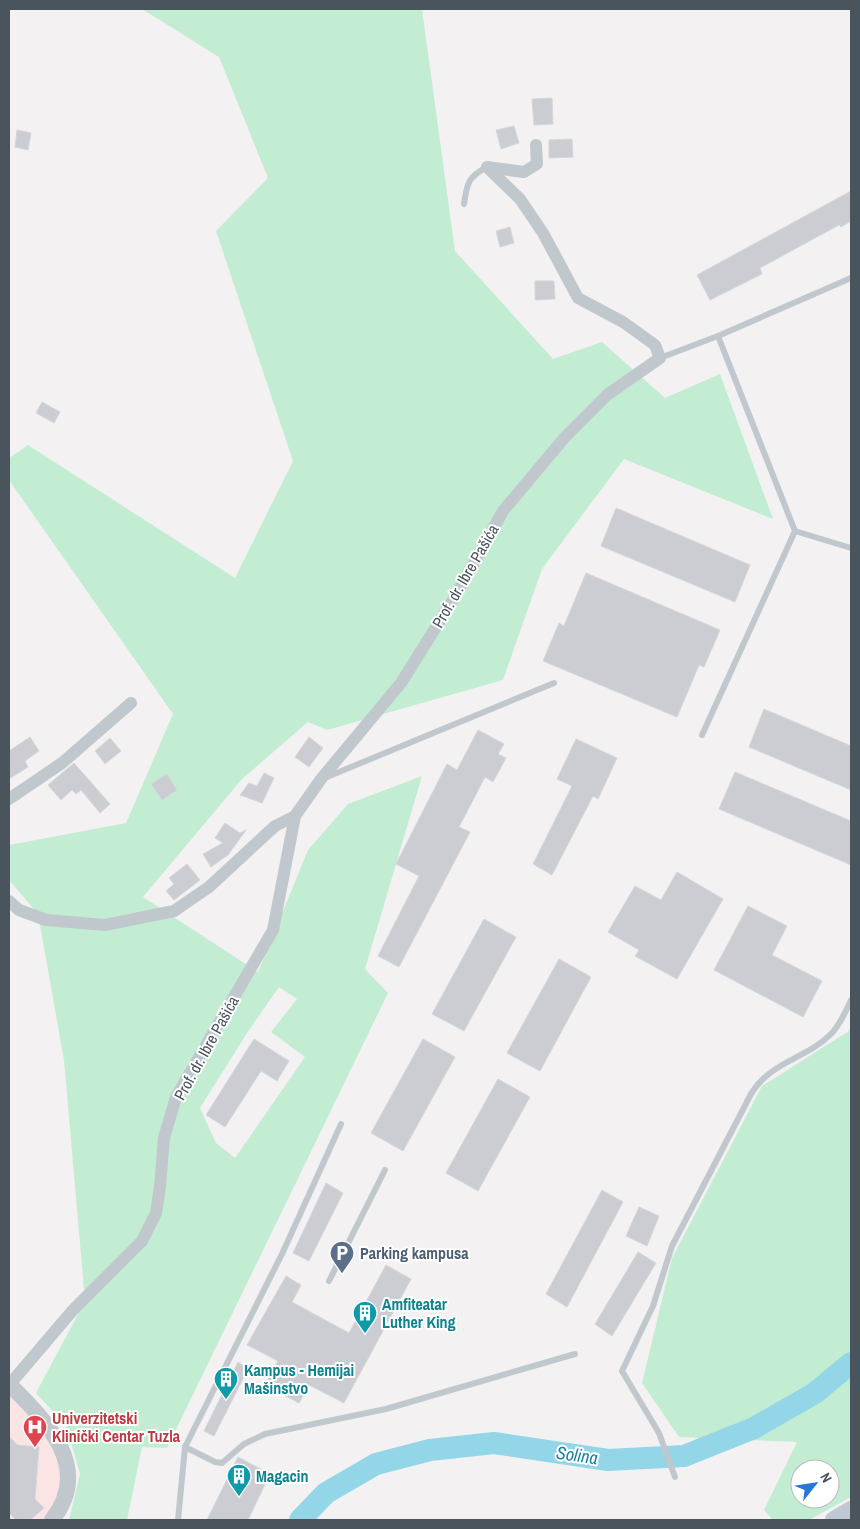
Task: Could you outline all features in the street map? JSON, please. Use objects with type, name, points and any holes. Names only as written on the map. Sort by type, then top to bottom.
[{"type":"main road","points":[[834,1520],[851,1510]]},
{"type":"street","points":[[487,167],[524,172],[537,164],[536,144]]},
{"type":"street","points":[[487,167],[520,199],[543,233],[578,298],[623,322],[654,345],[660,358]]},
{"type":"street","name":"Prof. dr. Ibre Pašića","points":[[52,1520],[59,1510],[66,1490],[68,1467],[65,1455],[59,1440],[46,1422],[9,1384],[73,1310],[142,1241],[156,1213],[164,1138],[176,1097],[273,930],[295,816],[321,779],[401,683],[453,600],[503,511],[565,438],[607,395],[660,358]]},
{"type":"street","points":[[9,799],[62,763],[131,703]]},
{"type":"street","name":"Prof. dr. Ibre Pašića","points":[[9,901],[18,910],[46,920],[105,926],[174,911],[209,886],[275,826],[295,816]]},
{"type":"lane","points":[[464,204],[466,183],[477,172],[487,167]]},
{"type":"lane","points":[[660,358],[718,336],[851,278]]},
{"type":"lane","points":[[702,735],[795,531],[718,336]]},
{"type":"lane","points":[[795,531],[851,548]]},
{"type":"lane","points":[[321,779],[554,683]]},
{"type":"lane","points":[[675,1477],[659,1434],[622,1371],[653,1306],[672,1246],[759,1080],[770,1071],[817,1044],[832,1033],[851,1000]]},
{"type":"lane","points":[[178,1520],[185,1447],[282,1254],[341,1124]]},
{"type":"lane","points":[[329,1282],[385,1170]]},
{"type":"lane","points":[[185,1447],[215,1462],[222,1463],[244,1444],[265,1434],[386,1409],[575,1354]]},
{"type":"shaded area","name":"Univerzitetski Klinički Centar Tuzla","points":[[9,1384],[68,1467],[52,1520],[9,1520]]},
{"type":"green space","points":[[142,9],[422,9],[455,251],[553,359],[602,342],[665,398],[720,374],[773,519],[624,459],[542,569],[503,680],[327,730],[308,722],[242,779],[143,897],[258,972],[308,850],[348,804],[422,776],[365,969],[388,993],[167,1448],[142,1447],[127,1520],[69,1520],[80,1474],[66,1426],[36,1393],[85,1301],[64,1060],[38,914],[9,880],[9,845],[126,823],[173,714],[9,480],[9,458],[28,445],[235,578],[293,461],[216,231],[268,178],[219,57]],"holes":[[[279,987],[297,999],[271,1032],[305,1057],[235,1158],[216,1143],[200,1108],[249,1030]]]},
{"type":"green space","points":[[851,1026],[851,1497],[840,1503],[840,1459],[790,1459],[790,1509],[829,1509],[809,1520],[773,1520],[764,1510],[797,1442],[679,1437],[642,1383],[672,1258],[762,1086],[849,1031]]},
{"type":"building","points":[[552,98],[553,124],[534,125],[532,99]]},
{"type":"building","points":[[514,126],[519,143],[501,149],[496,130]]},
{"type":"building","points":[[17,130],[31,133],[28,150],[15,147]]},
{"type":"building","points":[[572,139],[573,157],[549,158],[549,140]]},
{"type":"building","points":[[851,191],[851,221],[841,227],[839,225],[760,268],[762,274],[710,300],[697,275]]},
{"type":"building","points":[[510,227],[514,243],[500,247],[496,231]]},
{"type":"building","points":[[535,281],[554,281],[555,299],[535,300]]},
{"type":"building","points":[[42,402],[60,412],[54,423],[36,413]]},
{"type":"building","points":[[616,508],[750,565],[735,602],[601,546]]},
{"type":"building","points":[[586,573],[720,630],[704,667],[699,665],[677,717],[543,661],[559,623],[564,626]]},
{"type":"building","points":[[764,709],[851,746],[851,790],[749,747]]},
{"type":"building","points":[[478,730],[504,744],[498,754],[506,758],[493,782],[485,777],[459,827],[470,832],[399,967],[378,956],[419,876],[396,864],[447,764],[457,770]]},
{"type":"building","points":[[30,737],[39,751],[25,761],[28,767],[9,779],[9,751]]},
{"type":"building","points":[[309,737],[323,748],[309,767],[295,757]]},
{"type":"building","points":[[110,738],[121,751],[105,764],[95,751]]},
{"type":"building","points":[[576,739],[617,758],[598,799],[593,796],[552,875],[533,864],[572,786],[557,779]]},
{"type":"building","points":[[74,763],[110,804],[100,813],[81,790],[76,794],[72,790],[61,800],[48,785]]},
{"type":"building","points":[[735,772],[851,821],[851,865],[719,809]]},
{"type":"building","points":[[264,773],[274,778],[262,803],[240,795],[249,783],[257,786]]},
{"type":"building","points":[[167,774],[177,790],[162,800],[151,784]]},
{"type":"building","points":[[225,823],[240,833],[246,830],[228,855],[211,867],[203,854],[223,843],[215,838]]},
{"type":"building","points":[[187,864],[200,880],[174,900],[166,891],[174,884],[169,878]]},
{"type":"building","points":[[677,872],[723,899],[677,979],[635,956],[639,950],[608,932],[635,886],[661,900]]},
{"type":"building","points":[[748,906],[787,926],[772,955],[822,981],[803,1017],[714,970]]},
{"type":"building","points":[[484,919],[516,937],[464,1031],[432,1014]]},
{"type":"building","points":[[559,959],[591,977],[540,1071],[507,1053]]},
{"type":"building","points":[[254,1039],[289,1061],[277,1081],[261,1071],[225,1127],[206,1115]]},
{"type":"building","points":[[423,1039],[455,1057],[403,1151],[371,1133]]},
{"type":"building","points":[[498,1079],[530,1097],[478,1191],[446,1173]]},
{"type":"building","points":[[326,1183],[343,1193],[309,1261],[293,1253]]},
{"type":"building","points":[[602,1190],[623,1202],[567,1307],[546,1294]]},
{"type":"building","points":[[639,1207],[659,1216],[647,1246],[626,1236]]},
{"type":"building","points":[[638,1252],[656,1263],[612,1336],[595,1324]]},
{"type":"building","points":[[386,1265],[411,1279],[344,1403],[309,1385],[299,1403],[265,1385],[278,1361],[247,1345],[286,1276],[301,1285],[292,1302],[349,1333]]},
{"type":"building","name":"Kampus - Hemijai Mašinstvo","points":[[238,1362],[248,1369],[214,1436],[204,1431]]},
{"type":"building","points":[[9,1436],[17,1445],[39,1447],[35,1499],[44,1508],[30,1520],[16,1520],[9,1513]]},
{"type":"building","name":"Magacin","points":[[238,1457],[270,1474],[248,1520],[207,1520]]},
{"type":"waterway","name":"Solina","points":[[300,1520],[326,1493],[376,1464],[430,1450],[494,1443],[608,1460],[684,1456],[754,1428],[815,1393],[851,1363]]},
{"type":"place","name":"Parking kampusa","points":[[342,1274]]},
{"type":"place","name":"Amfiteatar Luther King","points":[[365,1334]]},
{"type":"place","name":"Kampus - Hemijai Mašinstvo","points":[[226,1400]]},
{"type":"place","name":"Univerzitetski Klinički Centar Tuzla","points":[[35,1448]]},
{"type":"place","name":"Magacin","points":[[239,1497]]}]
